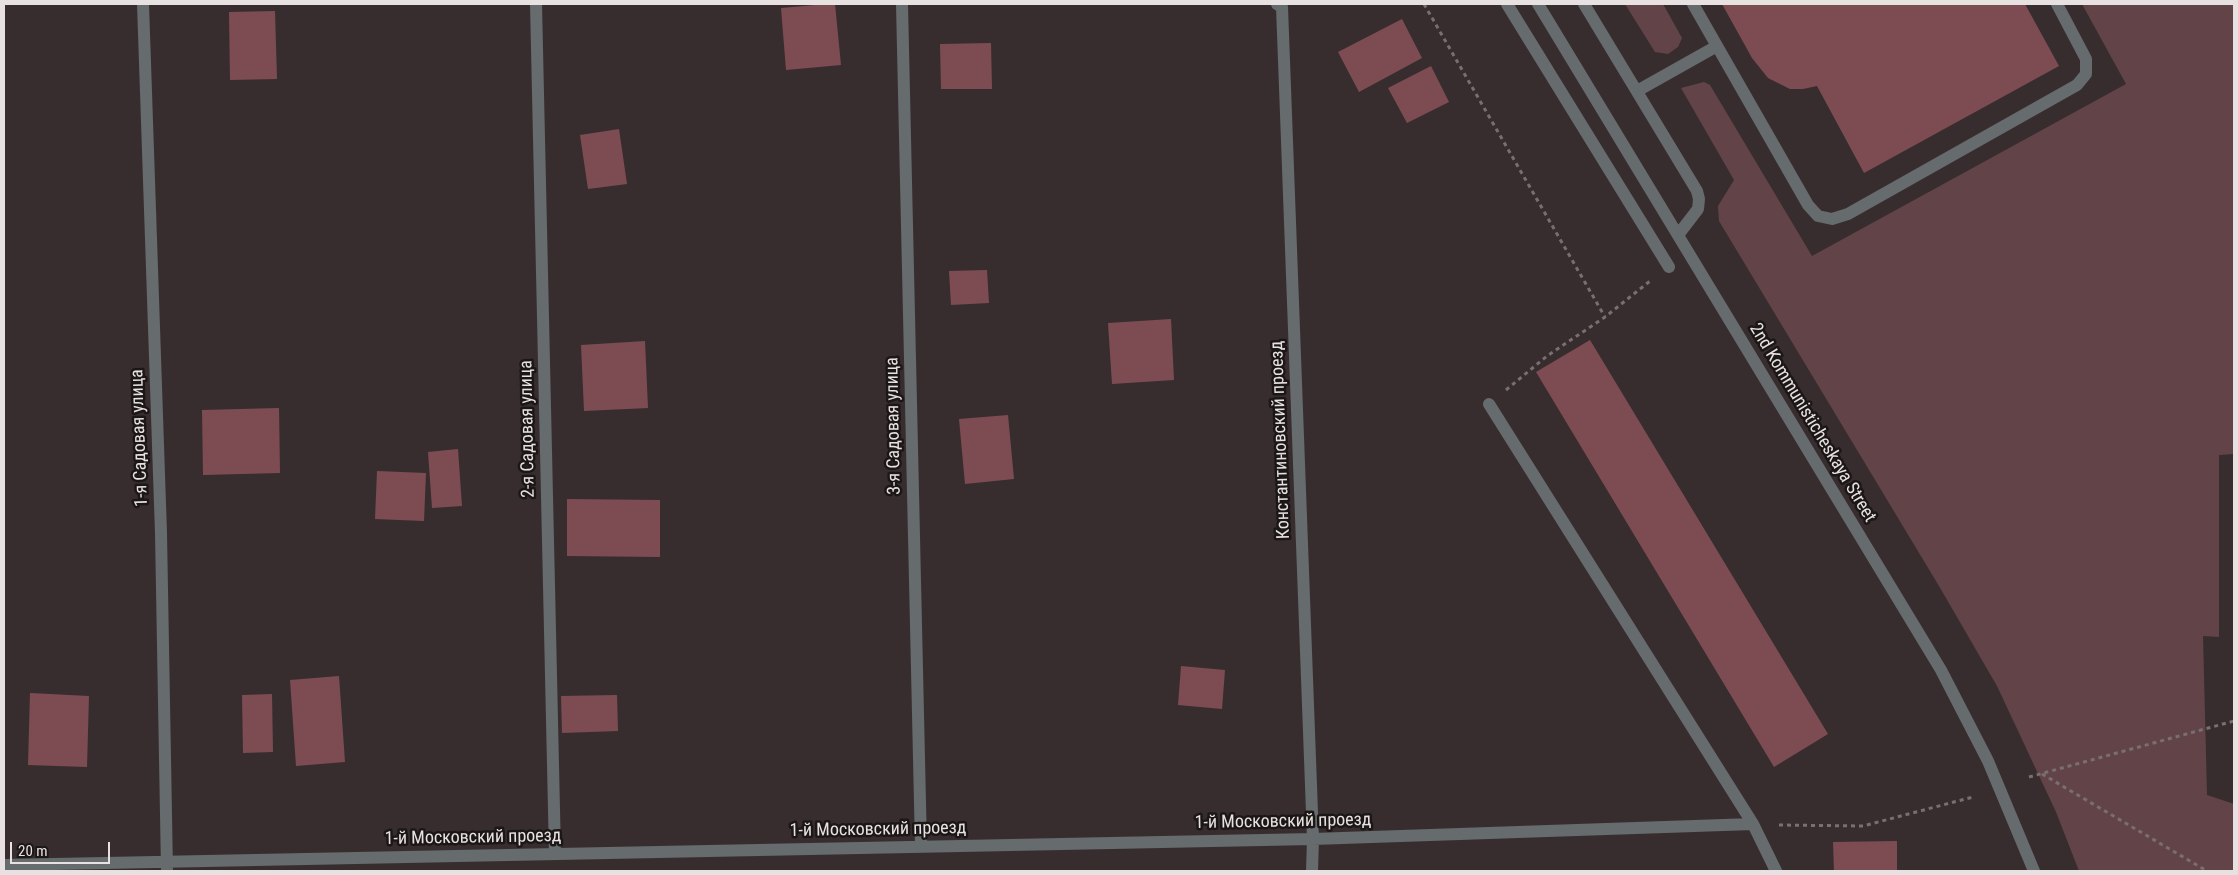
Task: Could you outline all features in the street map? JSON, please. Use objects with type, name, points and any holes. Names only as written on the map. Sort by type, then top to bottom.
[{"type":"street","name":"1-я Садовая улица","points":[[143,4],[161,523],[167,866]]},
{"type":"street","name":"2-я Садовая улица","points":[[536,4],[555,854]]},
{"type":"street","name":"3-я Садовая улица","points":[[902,4],[921,847]]},
{"type":"street","points":[[1507,4],[1669,267]]},
{"type":"street","name":"2nd Kommunisticheskaya Street","points":[[1538,4],[1941,670],[1988,761],[2034,871]]},
{"type":"street","points":[[1584,4],[1699,195],[1698,208],[1678,235]]},
{"type":"street","points":[[1693,4],[1808,205],[1818,216],[1832,219],[1848,214],[2077,85],[2086,74],[2086,59],[2057,4]]},
{"type":"street","name":"Константиновский проезд","points":[[1280,5],[1313,839],[1312,871]]},
{"type":"street","points":[[1637,91],[1717,46]]},
{"type":"street","points":[[1489,404],[1753,824],[1776,871]]},
{"type":"street","name":"1-й Московский проезд","points":[[4,865],[167,866],[555,854],[1313,839],[1753,824]]},
{"type":"path","points":[[1424,4],[1605,317]]},
{"type":"path","points":[[1489,404],[1547,356],[1605,317],[1669,267]]},
{"type":"path","points":[[2029,778],[2234,722]]},
{"type":"path","points":[[2042,774],[2207,871]]},
{"type":"path","points":[[1753,824],[1863,826],[1972,797]]},
{"type":"shaded area","points":[[1625,4],[1663,4],[1682,38],[1678,47],[1668,54],[1655,52]]},
{"type":"shaded area","points":[[2082,4],[2234,4],[2234,454],[2219,455],[2219,637],[2203,636],[2207,795],[2234,804],[2234,871],[2079,871],[2056,812],[1997,686],[1939,586],[1719,221],[1718,206],[1734,180],[1681,88],[1704,82],[1710,85],[1812,256],[2126,84]]},
{"type":"building","points":[[835,4],[841,65],[786,70],[781,8]]},
{"type":"building","points":[[1722,4],[2025,4],[2059,66],[1864,173],[1817,86],[1790,89],[1768,78],[1752,58]]},
{"type":"building","points":[[275,11],[277,79],[230,80],[229,12]]},
{"type":"building","points":[[1402,19],[1422,58],[1359,92],[1338,52]]},
{"type":"building","points":[[991,43],[992,89],[941,89],[940,44]]},
{"type":"building","points":[[1431,66],[1449,102],[1407,123],[1388,88]]},
{"type":"building","points":[[619,129],[627,184],[588,189],[580,135]]},
{"type":"building","points":[[987,270],[989,303],[951,305],[949,271]]},
{"type":"building","points":[[1171,319],[1174,380],[1112,384],[1108,323]]},
{"type":"building","points":[[1590,340],[1828,734],[1774,767],[1536,372]]},
{"type":"building","points":[[645,341],[648,408],[584,411],[581,345]]},
{"type":"building","points":[[279,408],[280,473],[203,475],[202,410]]},
{"type":"building","points":[[1008,415],[1014,479],[965,484],[959,419]]},
{"type":"building","points":[[458,449],[462,506],[432,508],[428,452]]},
{"type":"building","points":[[377,471],[426,473],[424,521],[375,519]]},
{"type":"building","points":[[567,499],[660,500],[660,557],[567,556]]},
{"type":"building","points":[[1181,666],[1225,670],[1222,709],[1178,705]]},
{"type":"building","points":[[339,676],[345,762],[296,766],[290,680]]},
{"type":"building","points":[[30,693],[89,696],[87,767],[28,765]]},
{"type":"building","points":[[272,694],[273,752],[243,753],[242,695]]},
{"type":"building","points":[[617,695],[618,731],[562,733],[561,696]]},
{"type":"building","points":[[1897,841],[1897,871],[1834,871],[1833,842]]}]
